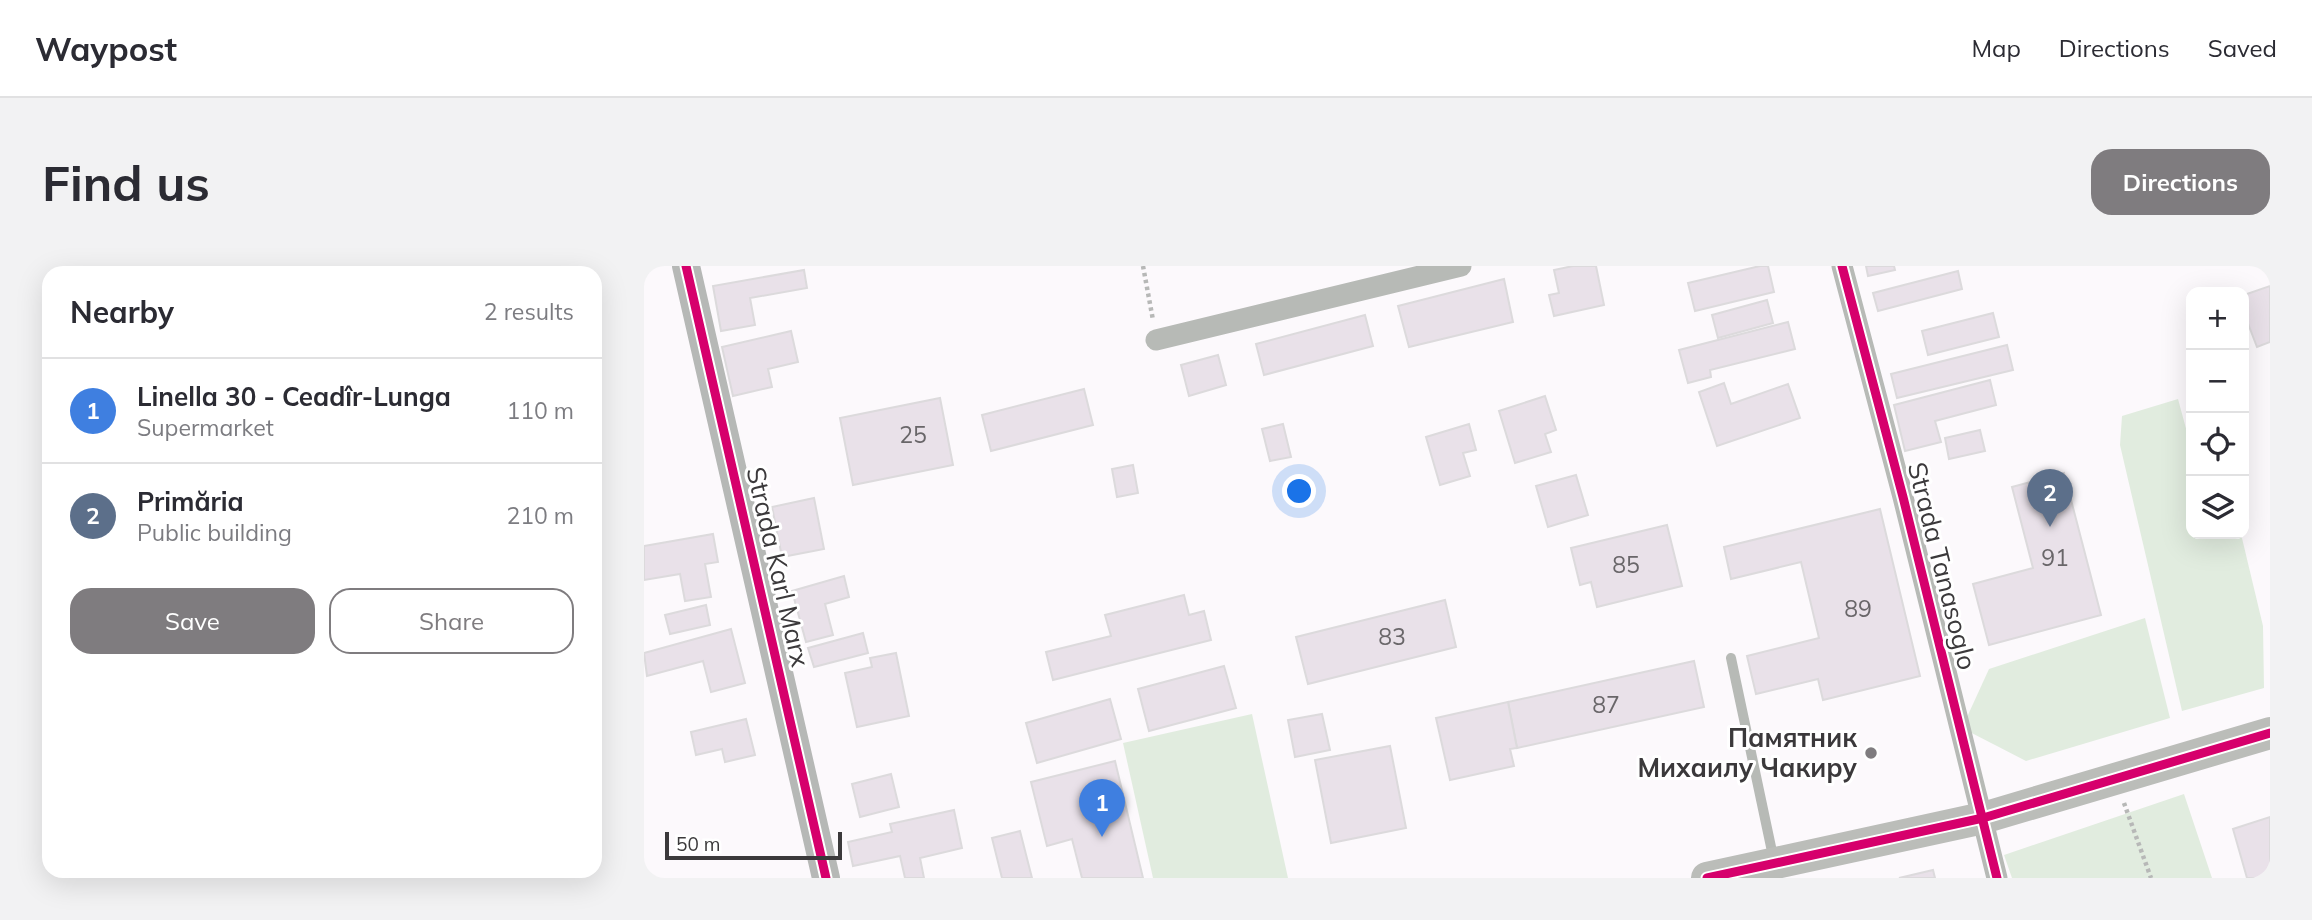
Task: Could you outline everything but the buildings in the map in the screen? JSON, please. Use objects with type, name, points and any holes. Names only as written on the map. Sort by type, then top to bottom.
[{"type":"main road","points":[[1707,878],[1983,818],[2270,733]]},
{"type":"street","name":"Strada Karl Marx","points":[[686,266],[826,878]]},
{"type":"street","points":[[1156,340],[1461,266]]},
{"type":"street","name":"Strada Tanasoglo","points":[[1842,266],[1997,878]]},
{"type":"lane","points":[[1731,659],[1774,863]]},
{"type":"path","points":[[1143,266],[1156,340]]},
{"type":"path","points":[[2116,779],[2151,878]]},
{"type":"shaded area","points":[[2178,399],[2186,429],[2186,539],[2242,539],[2263,626],[2264,688],[2182,711],[2120,445],[2122,416]]},
{"type":"shaded area","points":[[2145,618],[2170,718],[2026,761],[1962,728],[1989,669]]},
{"type":"shaded area","points":[[1252,714],[1288,878],[1153,878],[1123,743]]},
{"type":"shaded area","points":[[2184,794],[2212,878],[2012,878],[2004,855]]},
{"type":"cycle path","points":[[686,266],[826,878]]},
{"type":"cycle path","points":[[1842,266],[1903,497],[1997,878]]},
{"type":"cycle path","points":[[1707,878],[1983,818],[2270,733]]},
{"type":"place","name":"Primăria","points":[[2050,527]]},
{"type":"place","name":"Памятник Михаилу Чакиру","points":[[1871,753]]},
{"type":"place","name":"Linella 30 - Ceadîr-Lunga","points":[[1102,837]]}]
